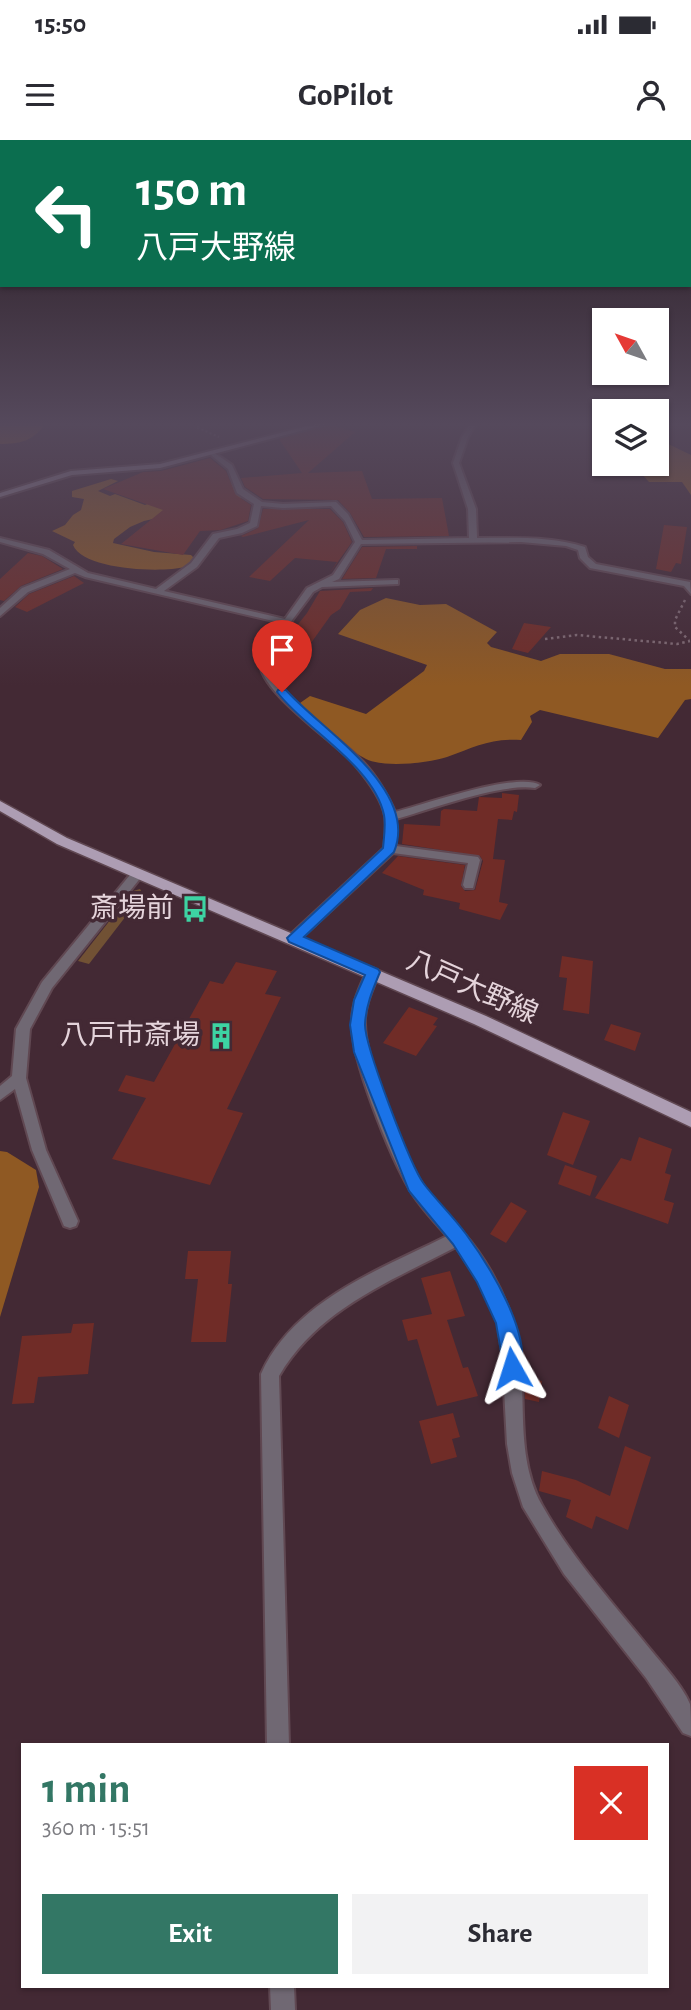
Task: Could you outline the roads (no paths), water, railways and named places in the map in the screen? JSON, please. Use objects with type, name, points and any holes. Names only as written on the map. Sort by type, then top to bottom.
[{"type":"main road","name":"八戸大野線","points":[[0,805],[62,841],[373,972],[516,1036],[691,1120]]},
{"type":"street","points":[[157,592],[194,565],[216,536],[239,531],[254,524],[256,511]]},
{"type":"street","points":[[341,511],[354,529],[359,542]]},
{"type":"street","points":[[472,511],[473,541]]},
{"type":"street","points":[[0,540],[46,552],[85,575],[288,622]]},
{"type":"street","points":[[359,542],[521,540],[567,544],[582,550],[584,558],[593,566],[690,586]]},
{"type":"street","points":[[294,938],[390,849],[391,817],[386,803],[358,762],[298,710],[267,675],[264,661],[269,647],[310,590],[341,571],[359,542]]},
{"type":"street","points":[[0,613],[25,590],[75,570]]},
{"type":"street","points":[[322,585],[395,582]]},
{"type":"street","points":[[391,817],[498,787],[523,783],[535,785]]},
{"type":"street","points":[[390,849],[474,860],[469,885]]},
{"type":"street","points":[[70,1221],[39,1150],[19,1078],[23,1029],[47,985],[138,873]]},
{"type":"street","points":[[373,972],[361,1000],[357,1025],[362,1052],[415,1186],[459,1238],[484,1276],[506,1322],[511,1349],[512,1407],[521,1470],[533,1508],[562,1555],[636,1648],[691,1725]]},
{"type":"street","points":[[0,1094],[19,1078]]},
{"type":"street","points":[[278,1743],[270,1374],[278,1357],[316,1317],[347,1297],[459,1238]]},
{"type":"street","points":[[282,1988],[283,2010]]},
{"type":"place","name":"斎場前","points":[[195,909]]},
{"type":"place","name":"八戸市斎場","points":[[221,1036]]}]
